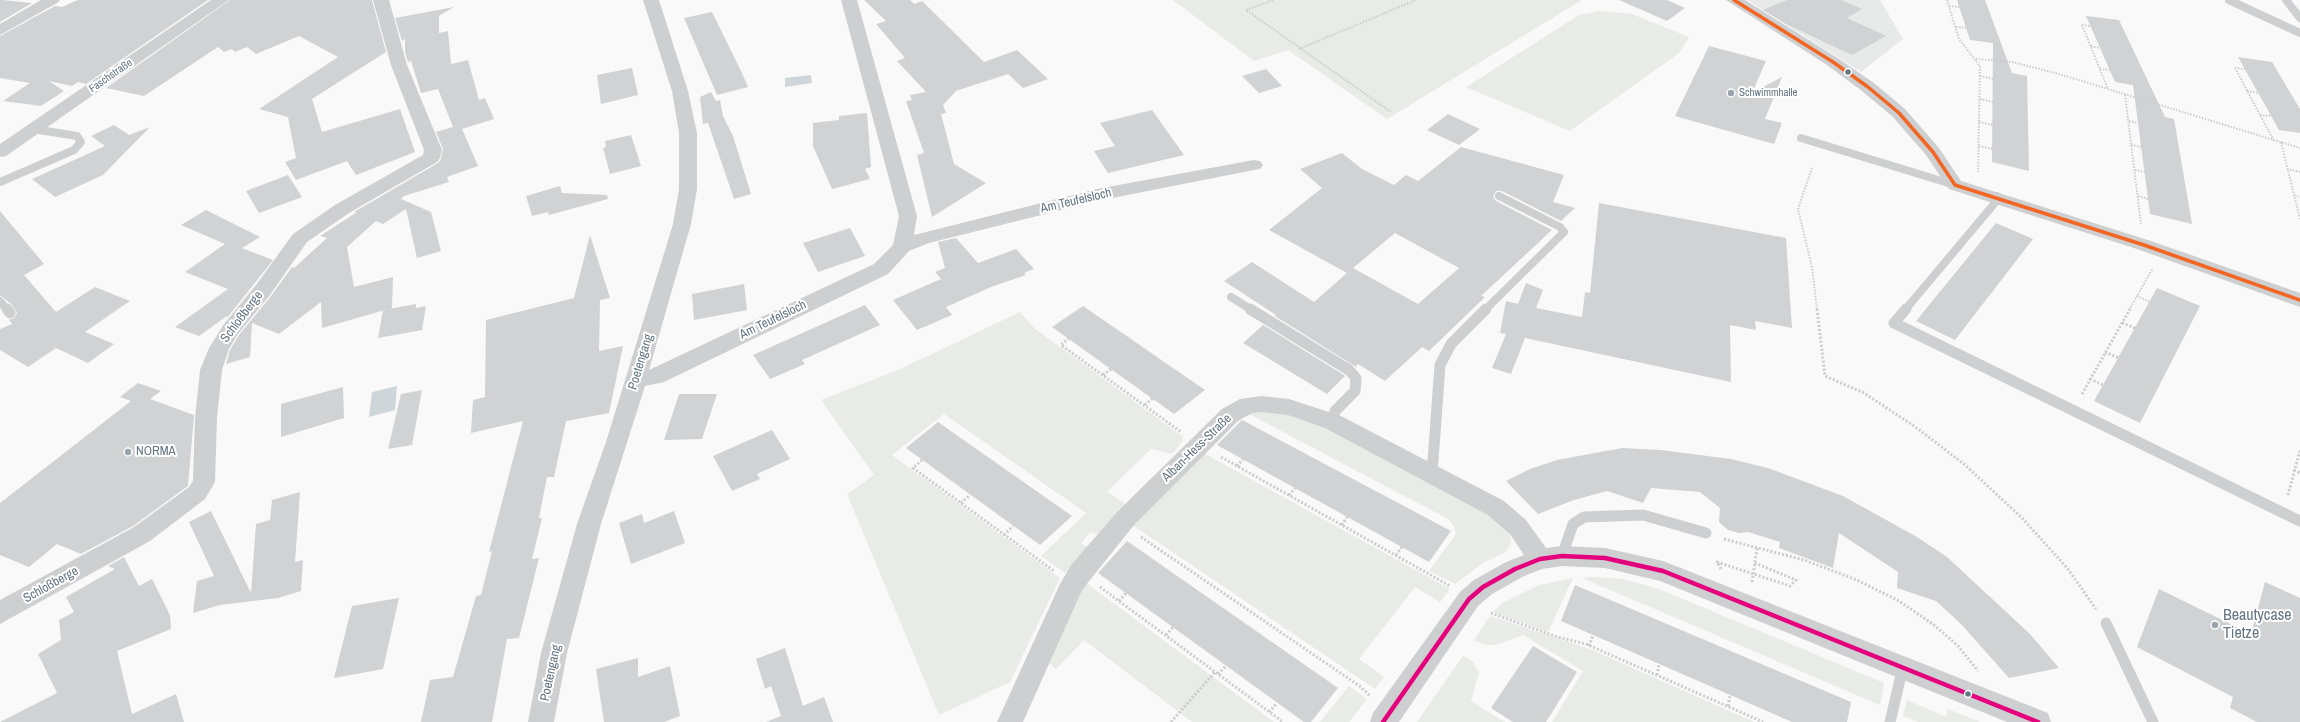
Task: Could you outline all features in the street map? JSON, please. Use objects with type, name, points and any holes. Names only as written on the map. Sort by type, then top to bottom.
[{"type":"street","points":[[0,30],[52,0]]},
{"type":"street","name":"Faschstraße","points":[[0,152],[221,0]]},
{"type":"street","name":"Schloßberge","points":[[0,613],[17,599],[142,534],[197,493],[204,482],[206,418],[211,370],[219,348],[231,329],[263,290],[300,238],[342,209],[431,158],[433,150],[399,65],[381,0]]},
{"type":"street","name":"Poetengang","points":[[541,722],[554,653],[583,546],[636,379],[682,224],[688,189],[688,133],[680,92],[651,0]]},
{"type":"street","points":[[848,0],[908,216],[902,247]]},
{"type":"street","points":[[1734,0],[1833,62],[1868,87],[1899,113],[1933,152],[1955,185],[1997,196],[2162,251],[2300,300]]},
{"type":"street","name":"Am Teufelsloch","points":[[636,379],[656,377],[881,269],[902,247],[923,238],[1097,195],[1254,165]]},
{"type":"street","name":"Alban-Hess-Straße","points":[[1010,722],[1076,578],[1122,523],[1199,445],[1230,414],[1248,405],[1262,404],[1289,407],[1333,422],[1504,514],[1525,535],[1551,557]]},
{"type":"street","points":[[1386,717],[1470,599],[1499,578],[1551,557],[1605,558],[1663,571],[2038,722]]},
{"type":"lane","points":[[2229,0],[2300,33]]},
{"type":"lane","points":[[2286,0],[2300,18]]},
{"type":"lane","points":[[0,182],[74,150],[81,142],[77,136],[33,129]]},
{"type":"lane","points":[[1801,138],[1955,185]]},
{"type":"lane","points":[[1432,474],[1440,365],[1451,344],[1564,232],[1560,226],[1499,196]]},
{"type":"lane","points":[[1997,196],[1994,204],[1894,323],[2300,522]]},
{"type":"lane","points":[[1231,297],[1352,374],[1357,385],[1355,391],[1335,411],[1333,422]]},
{"type":"lane","points":[[0,301],[10,313]]},
{"type":"lane","points":[[1551,557],[1577,519],[1584,516],[1643,515],[1706,533]]},
{"type":"lane","points":[[2106,623],[2153,722]]},
{"type":"lane","points":[[1890,722],[1903,667]]},
{"type":"path","points":[[1273,0],[1246,10],[1299,49],[1391,112]]},
{"type":"path","points":[[1299,49],[1416,0]]},
{"type":"path","points":[[1947,0],[1959,39],[1980,66],[1979,146],[1976,190]]},
{"type":"path","points":[[1949,6],[1959,8]]},
{"type":"path","points":[[2090,26],[2082,25],[2108,89]]},
{"type":"path","points":[[1956,27],[1966,28]]},
{"type":"path","points":[[2090,46],[2100,48]]},
{"type":"path","points":[[1976,59],[2012,62],[2108,89],[2300,148]]},
{"type":"path","points":[[2245,69],[2235,68],[2274,141]]},
{"type":"path","points":[[2100,69],[2110,70]]},
{"type":"path","points":[[1980,76],[1994,79]]},
{"type":"path","points":[[2248,91],[2258,93]]},
{"type":"path","points":[[2125,95],[2144,245]]},
{"type":"path","points":[[1980,99],[1993,102]]},
{"type":"path","points":[[2260,115],[2272,116]]},
{"type":"path","points":[[2128,120],[2138,123]]},
{"type":"path","points":[[1979,122],[1993,125]]},
{"type":"path","points":[[2281,142],[2300,219]]},
{"type":"path","points":[[2132,145],[2142,147]]},
{"type":"path","points":[[1979,146],[1993,149]]},
{"type":"path","points":[[1812,168],[1798,208],[1812,267],[1826,376],[1864,393],[1914,426],[1964,464],[2022,518],[2068,569],[2106,623]]},
{"type":"path","points":[[2287,169],[2300,172]]},
{"type":"path","points":[[2134,170],[2145,172]]},
{"type":"path","points":[[2294,195],[2300,197]]},
{"type":"path","points":[[2138,196],[2148,199]]},
{"type":"path","points":[[2072,410],[2162,251]]},
{"type":"path","points":[[2137,296],[2150,302]]},
{"type":"path","points":[[2122,323],[2135,328]]},
{"type":"path","points":[[1069,338],[1061,345],[1199,445],[1396,555],[1493,614],[1589,646],[1763,722]]},
{"type":"path","points":[[2105,352],[2119,358]]},
{"type":"path","points":[[1103,376],[1111,369]]},
{"type":"path","points":[[2090,378],[2103,385]]},
{"type":"path","points":[[1145,405],[1152,398]]},
{"type":"path","points":[[2283,513],[2300,450]]},
{"type":"path","points":[[1237,466],[1243,459]]},
{"type":"path","points":[[922,460],[913,468],[960,503],[1004,534],[1076,578],[1119,600],[1283,722]]},
{"type":"path","points":[[2294,470],[2300,473]]},
{"type":"path","points":[[1289,495],[1295,488]]},
{"type":"path","points":[[960,503],[970,495]]},
{"type":"path","points":[[1342,525],[1347,516]]},
{"type":"path","points":[[1122,523],[1361,687],[1386,717]]},
{"type":"path","points":[[1004,534],[1013,526]]},
{"type":"path","points":[[1706,533],[1804,560],[1857,580],[1899,601],[1934,625],[1958,646],[1972,662],[1979,675]]},
{"type":"path","points":[[1396,555],[1402,546]]},
{"type":"path","points":[[1748,581],[1753,584],[1757,548]]},
{"type":"path","points":[[1727,572],[1720,569],[1717,562],[1790,586],[1796,580],[1755,563]]},
{"type":"path","points":[[1119,600],[1126,593]]},
{"type":"path","points":[[1166,635],[1173,628]]},
{"type":"path","points":[[1589,646],[1593,635]]},
{"type":"path","points":[[1656,676],[1660,664]]},
{"type":"path","points":[[1171,722],[1216,673],[1226,666]]},
{"type":"path","points":[[1728,706],[1730,695]]},
{"type":"path","points":[[1269,712],[1277,703]]},
{"type":"shaded area","points":[[1173,0],[1582,0],[1387,119],[1288,50],[1254,61]]},
{"type":"shaded area","points":[[1747,0],[1880,0],[1903,39],[1861,72]]},
{"type":"shaded area","points":[[1599,11],[1632,14],[1689,37],[1679,53],[1570,131],[1466,87],[1579,15]]},
{"type":"shaded area","points":[[811,75],[812,83],[785,87],[785,78]]},
{"type":"shaded area","points":[[1020,312],[1034,328],[1182,436],[1183,441],[1172,454],[1151,449],[1107,492],[1125,503],[1098,534],[1091,532],[1081,543],[1087,547],[1065,573],[1041,556],[1086,513],[944,414],[892,455],[1060,578],[1010,682],[939,715],[847,494],[874,475],[821,400],[898,370]]},
{"type":"shaded area","points":[[397,386],[395,410],[369,417],[372,392]]},
{"type":"shaded area","points":[[1266,411],[1308,418],[1497,517],[1510,534],[1511,543],[1506,552],[1483,563],[1455,584],[1429,571],[1456,534],[1454,526],[1448,519],[1247,413]]},
{"type":"shaded area","points":[[1202,452],[1450,589],[1440,602],[1415,587],[1359,659],[1384,677],[1375,689],[1131,524]]},
{"type":"shaded area","points":[[1594,577],[1623,579],[1659,589],[1884,683],[1880,705],[1582,578]]},
{"type":"shaded area","points":[[1573,578],[1548,632],[1493,612],[1501,604],[1539,585]]},
{"type":"shaded area","points":[[1085,582],[1274,722],[1192,722],[1084,640],[1056,669],[1048,662]]},
{"type":"shaded area","points":[[1490,616],[1590,649],[1754,722],[1552,722],[1583,671],[1523,635],[1496,645],[1485,645],[1474,640]]},
{"type":"shaded area","points":[[1463,656],[1472,661],[1479,672],[1471,701],[1505,722],[1417,722]]},
{"type":"shaded area","points":[[1349,686],[1367,699],[1349,722],[1320,722]]},
{"type":"shaded area","points":[[1907,700],[1946,717],[1948,709],[1980,722],[1918,722],[1903,716]]},
{"type":"building","points":[[0,0],[2,0],[32,3],[0,22]]},
{"type":"building","points":[[78,0],[208,0],[86,84],[78,82],[72,86],[49,81],[64,91],[41,106],[3,101],[30,83],[0,78],[0,36],[55,6],[62,7]]},
{"type":"building","points":[[230,0],[372,0],[386,52],[312,99],[322,132],[400,109],[415,152],[356,175],[347,161],[296,180],[285,162],[296,158],[288,117],[259,109],[338,57],[299,36],[256,54],[247,47],[235,52],[232,49],[224,52],[218,47],[144,96],[106,88]]},
{"type":"building","points":[[864,0],[910,0],[914,4],[922,1],[984,62],[1017,50],[1048,79],[1023,88],[1008,74],[956,91],[943,105],[946,113],[941,114],[954,164],[986,183],[932,217],[917,155],[924,153],[906,101],[912,100],[910,95],[926,92],[897,61],[905,58],[876,24],[886,21]]},
{"type":"building","points":[[1619,0],[1667,0],[1685,8],[1667,21]]},
{"type":"building","points":[[1787,0],[1841,0],[1862,9],[1847,18],[1886,36],[1852,55],[1786,24],[1763,10]]},
{"type":"building","points":[[1957,0],[1985,0],[2012,73],[2027,76],[2029,171],[1992,162],[1993,43],[1970,40]]},
{"type":"building","points":[[454,7],[439,16],[439,33],[448,31],[451,64],[468,60],[479,100],[485,98],[494,119],[462,129],[478,166],[447,177],[449,182],[404,196],[401,199],[431,212],[441,251],[417,258],[406,209],[383,224],[376,221],[347,247],[354,287],[393,277],[392,308],[322,328],[321,302],[279,334],[252,323],[250,357],[226,364],[230,350],[239,335],[271,296],[292,267],[294,268],[327,238],[320,236],[357,212],[354,212],[438,163],[441,159],[443,149],[436,132],[453,127],[438,89],[421,93],[411,61],[408,62],[405,52],[405,39],[402,41],[395,18]]},
{"type":"building","points":[[712,12],[748,87],[717,95],[684,18]]},
{"type":"building","points":[[2086,16],[2119,20],[2165,117],[2174,119],[2192,224],[2150,214],[2133,85],[2115,82]]},
{"type":"building","name":"Schwimmhalle","points":[[1709,46],[1766,61],[1752,93],[1782,77],[1765,119],[1782,123],[1774,144],[1675,116]]},
{"type":"building","points":[[2238,57],[2272,62],[2300,109],[2300,133],[2279,130]]},
{"type":"building","points":[[632,68],[638,95],[601,104],[597,75]]},
{"type":"building","points":[[1266,69],[1282,86],[1259,93],[1242,76]]},
{"type":"building","points":[[711,92],[716,101],[720,100],[723,116],[733,136],[751,194],[734,199],[708,123],[703,124],[700,97]]},
{"type":"building","points":[[1152,110],[1184,155],[1108,173],[1094,151],[1115,146],[1100,123]]},
{"type":"building","points":[[867,113],[871,167],[865,169],[870,179],[832,189],[813,146],[813,123],[839,120],[839,116]]},
{"type":"building","points":[[1448,114],[1480,129],[1459,145],[1427,130]]},
{"type":"building","points":[[114,125],[129,135],[150,127],[103,175],[55,197],[32,179],[105,146],[91,136]]},
{"type":"building","points":[[631,135],[641,166],[610,174],[603,148],[606,147],[605,141]]},
{"type":"building","points":[[1461,147],[1564,175],[1553,202],[1575,208],[1561,221],[1502,191],[1496,191],[1493,197],[1496,201],[1552,230],[1481,296],[1485,297],[1429,351],[1422,347],[1385,381],[1358,364],[1356,367],[1275,316],[1276,315],[1224,281],[1252,262],[1314,302],[1347,273],[1269,230],[1322,188],[1300,169],[1342,153],[1362,169],[1394,185],[1406,175],[1418,181]],"holes":[[[1395,233],[1459,268],[1418,304],[1353,268]]]},
{"type":"building","points":[[288,175],[302,197],[259,213],[246,191]]},
{"type":"building","points":[[560,186],[562,193],[607,195],[608,199],[549,215],[548,212],[532,216],[526,196]]},
{"type":"building","points":[[1599,203],[1786,238],[1792,328],[1755,321],[1756,330],[1730,325],[1731,382],[1525,338],[1511,374],[1492,368],[1506,334],[1500,333],[1506,301],[1518,304],[1526,283],[1543,290],[1536,308],[1582,317],[1585,292],[1590,293]]},
{"type":"building","points":[[206,210],[260,237],[242,248],[273,260],[227,318],[227,316],[199,336],[175,327],[228,289],[185,272],[225,244],[181,225]]},
{"type":"building","points":[[0,211],[44,264],[24,275],[56,312],[95,287],[130,301],[85,332],[114,344],[88,363],[56,348],[28,367],[0,350],[0,329],[12,324],[9,320],[14,318],[17,313],[12,305],[0,295]]},
{"type":"building","points":[[1996,223],[2033,239],[1955,340],[1916,321]]},
{"type":"building","points":[[850,228],[865,256],[818,272],[803,243]]},
{"type":"building","points":[[590,235],[610,298],[600,300],[599,351],[623,346],[609,413],[566,421],[554,477],[547,477],[539,518],[542,518],[532,559],[539,558],[519,638],[507,639],[492,722],[421,722],[430,680],[453,677],[476,596],[481,595],[492,551],[489,552],[523,421],[471,433],[473,400],[485,397],[486,320],[574,298]]},
{"type":"building","points":[[956,238],[978,263],[1016,249],[1034,269],[1024,273],[1026,275],[991,287],[946,307],[952,315],[917,330],[893,300],[941,279],[935,272],[945,268],[938,242]]},
{"type":"building","points":[[744,284],[747,310],[694,320],[692,294]]},
{"type":"building","points":[[2157,288],[2200,306],[2140,423],[2094,401]]},
{"type":"building","points":[[416,304],[416,308],[426,306],[422,330],[378,338],[383,310]]},
{"type":"building","points":[[865,305],[880,325],[802,360],[805,364],[770,379],[753,355]]},
{"type":"building","points":[[1083,306],[1205,390],[1174,414],[1052,327]]},
{"type":"building","points":[[1263,325],[1345,376],[1327,394],[1243,343]]},
{"type":"building","name":"NORMA","points":[[138,383],[161,391],[150,399],[194,415],[188,486],[133,526],[81,554],[57,544],[29,567],[0,555],[0,503],[131,401],[120,397]]},
{"type":"building","points":[[343,387],[344,418],[281,437],[281,404]]},
{"type":"building","points":[[422,390],[412,445],[388,449],[401,394]]},
{"type":"building","points":[[679,394],[717,394],[702,439],[664,440]]},
{"type":"building","points":[[1242,420],[1451,531],[1429,562],[1217,445]]},
{"type":"building","points":[[938,422],[1072,516],[1040,545],[906,448]]},
{"type":"building","points":[[772,430],[790,459],[757,474],[760,479],[732,491],[713,456]]},
{"type":"building","points":[[1622,448],[1661,450],[1731,459],[1768,468],[1843,496],[1917,537],[1947,557],[2030,634],[2059,668],[2009,678],[1962,625],[1936,601],[1897,588],[1898,572],[1839,533],[1833,568],[1779,548],[1780,542],[1748,532],[1739,533],[1728,530],[1719,522],[1720,508],[1700,492],[1651,488],[1643,503],[1607,491],[1574,500],[1538,514],[1506,481],[1530,469],[1557,460]]},
{"type":"building","points":[[300,492],[295,562],[303,560],[301,591],[278,598],[220,605],[193,613],[197,581],[214,576],[189,522],[211,511],[251,593],[256,524],[270,520],[272,500]]},
{"type":"building","points":[[674,511],[685,543],[631,564],[619,523],[642,514],[644,523]]},
{"type":"building","points":[[1127,541],[1338,688],[1311,722],[1304,722],[1098,573]]},
{"type":"building","points":[[124,557],[139,586],[152,579],[170,615],[171,629],[117,651],[132,714],[176,694],[184,722],[0,722],[57,693],[38,654],[61,640],[59,620],[74,612],[66,597],[115,569],[108,566]]},
{"type":"building","points":[[2265,582],[2300,598],[2300,722],[2257,722],[2230,708],[2233,697],[2137,647],[2159,589],[2251,634]]},
{"type":"building","points":[[1575,585],[1851,702],[1847,722],[1792,722],[1561,621]]},
{"type":"building","points":[[399,598],[383,669],[334,678],[352,606]]},
{"type":"building","points":[[1533,646],[1577,672],[1546,722],[1513,722],[1491,708]]},
{"type":"building","points":[[785,648],[803,706],[824,697],[833,722],[766,722],[781,716],[771,686],[765,689],[756,659]]},
{"type":"building","points":[[638,658],[638,677],[670,666],[680,716],[664,722],[604,722],[596,669]]},
{"type":"transit line","points":[[1734,0],[1833,62],[1868,87],[1899,113],[1933,152],[1955,185],[2144,245],[2300,300]]},
{"type":"transit line","points":[[1383,722],[1469,599],[1483,587],[1515,569],[1540,559],[1562,556],[1605,558],[1663,571],[2038,722]]},
{"type":"place","name":"Schwimmhalle","points":[[1731,93]]},
{"type":"place","name":"NORMA","points":[[128,452]]},
{"type":"place","name":"Beautycase Tietze","points":[[2215,625]]}]
